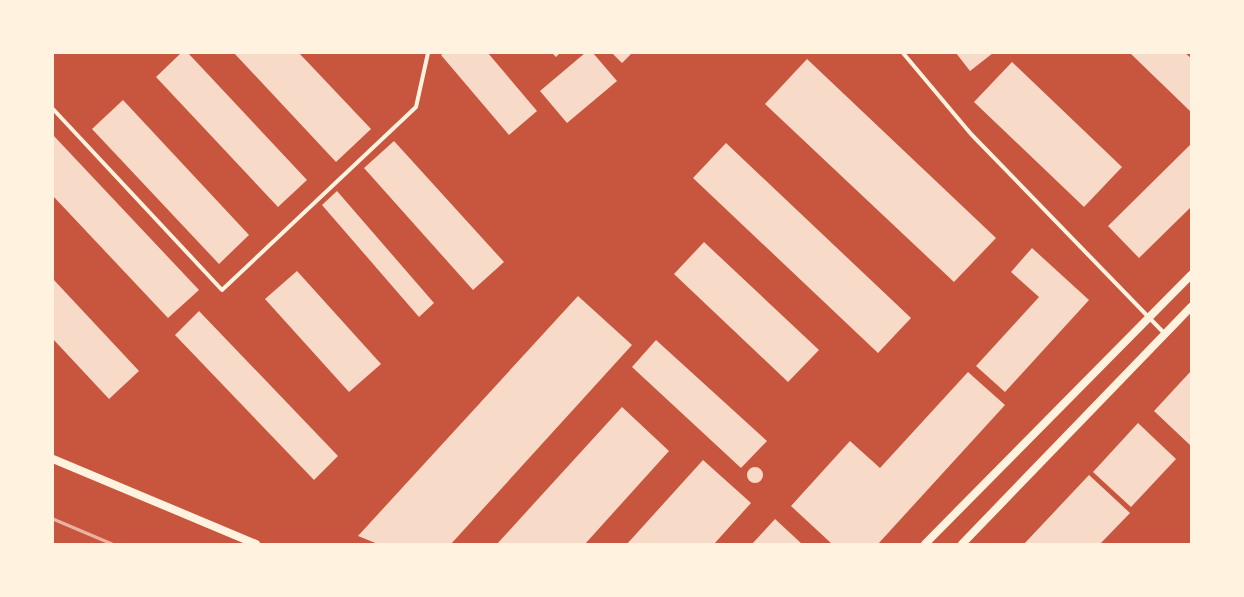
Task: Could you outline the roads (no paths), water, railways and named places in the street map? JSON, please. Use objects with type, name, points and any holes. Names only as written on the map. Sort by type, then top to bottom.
[{"type":"main road","points":[[925,544],[1191,275]]},
{"type":"main road","points":[[962,544],[1191,307]]},
{"type":"main road","points":[[53,459],[256,544]]},
{"type":"street","points":[[53,109],[222,290],[416,108],[428,53]]},
{"type":"street","points":[[903,53],[971,134],[1165,334]]},
{"type":"railway","points":[[53,519],[112,544]]}]
